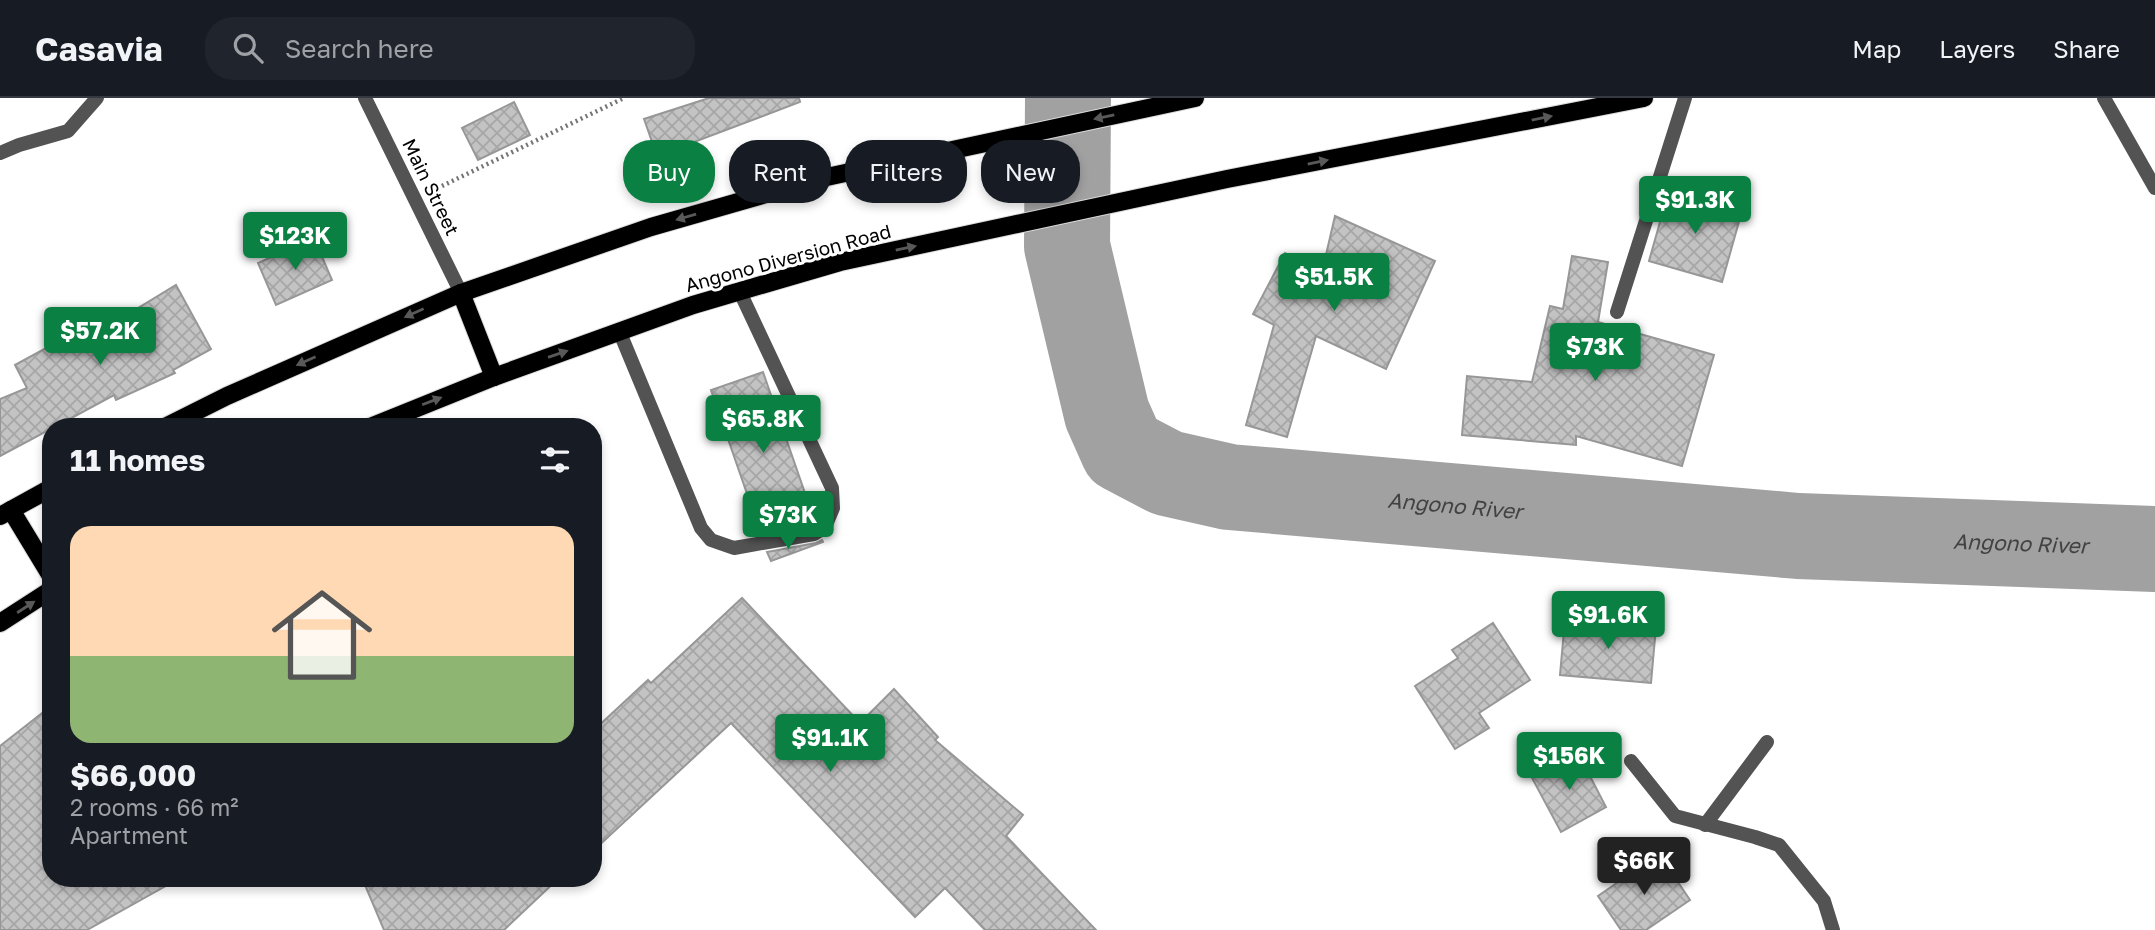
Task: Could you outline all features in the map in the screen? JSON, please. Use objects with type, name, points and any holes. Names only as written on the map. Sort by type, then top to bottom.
[{"type":"main road","points":[[183,418],[461,293],[651,227],[822,178],[1195,98]]},
{"type":"main road","name":"Angono Diversion Road","points":[[392,418],[494,377],[693,306],[840,262],[1227,179],[1644,98]]},
{"type":"main road","points":[[461,293],[494,377]]},
{"type":"main road","points":[[42,493],[5,513],[42,564]]},
{"type":"main road","points":[[0,623],[42,596]]},
{"type":"street","points":[[0,153],[68,131],[97,98]]},
{"type":"street","name":"Main Street","points":[[365,98],[461,293]]},
{"type":"street","points":[[1617,312],[1685,98]]},
{"type":"street","points":[[2104,98],[2155,188]]},
{"type":"street","points":[[620,333],[701,528],[712,540],[734,548],[814,534],[825,527],[833,508],[832,488],[740,292]]},
{"type":"street","points":[[1705,825],[1767,741]]},
{"type":"street","points":[[1631,761],[1675,816],[1755,836],[1779,845],[1825,901],[1833,930]]},
{"type":"path","points":[[415,198],[624,98]]},
{"type":"building","points":[[709,98],[799,98],[800,102],[699,140],[651,140],[644,119]]},
{"type":"building","points":[[514,102],[530,135],[478,160],[462,128]]},
{"type":"building","points":[[1669,190],[1742,211],[1722,282],[1649,261]]},
{"type":"building","points":[[1335,216],[1435,261],[1386,369],[1316,336],[1287,437],[1246,425],[1274,325],[1253,314],[1285,253],[1322,272]]},
{"type":"building","points":[[314,238],[332,280],[276,305],[258,263]]},
{"type":"building","points":[[1572,256],[1608,262],[1598,322],[1714,355],[1682,466],[1576,436],[1576,445],[1462,435],[1467,376],[1532,382],[1550,306],[1563,309]]},
{"type":"building","points":[[176,285],[211,349],[173,370],[175,373],[116,400],[114,395],[72,418],[42,418],[42,434],[0,456],[0,399],[27,388],[15,365],[70,335],[71,338],[133,311]]},
{"type":"building","points":[[763,372],[815,522],[761,534],[711,390]]},
{"type":"building","points":[[822,540],[823,542],[771,561],[767,552],[816,543]]},
{"type":"building","points":[[742,598],[860,723],[894,689],[938,737],[935,740],[1023,815],[1006,836],[1096,930],[985,930],[945,888],[915,917],[731,723],[602,843],[602,723],[648,680],[651,683]]},
{"type":"building","points":[[1565,619],[1656,627],[1651,683],[1560,675]]},
{"type":"building","points":[[1493,623],[1530,680],[1479,713],[1489,728],[1455,749],[1415,686],[1458,658],[1452,650]]},
{"type":"building","points":[[42,713],[42,887],[164,887],[87,930],[0,930],[0,746]]},
{"type":"building","points":[[1578,753],[1606,807],[1561,832],[1532,778]]},
{"type":"building","points":[[1659,854],[1690,900],[1646,930],[1621,930],[1598,896]]},
{"type":"building","points":[[366,887],[549,887],[504,930],[384,930]]},
{"type":"waterway","name":"Angono River","points":[[1068,98],[1067,246],[1107,414],[1123,450],[1167,473],[1229,487],[1798,536],[2155,549]]}]
